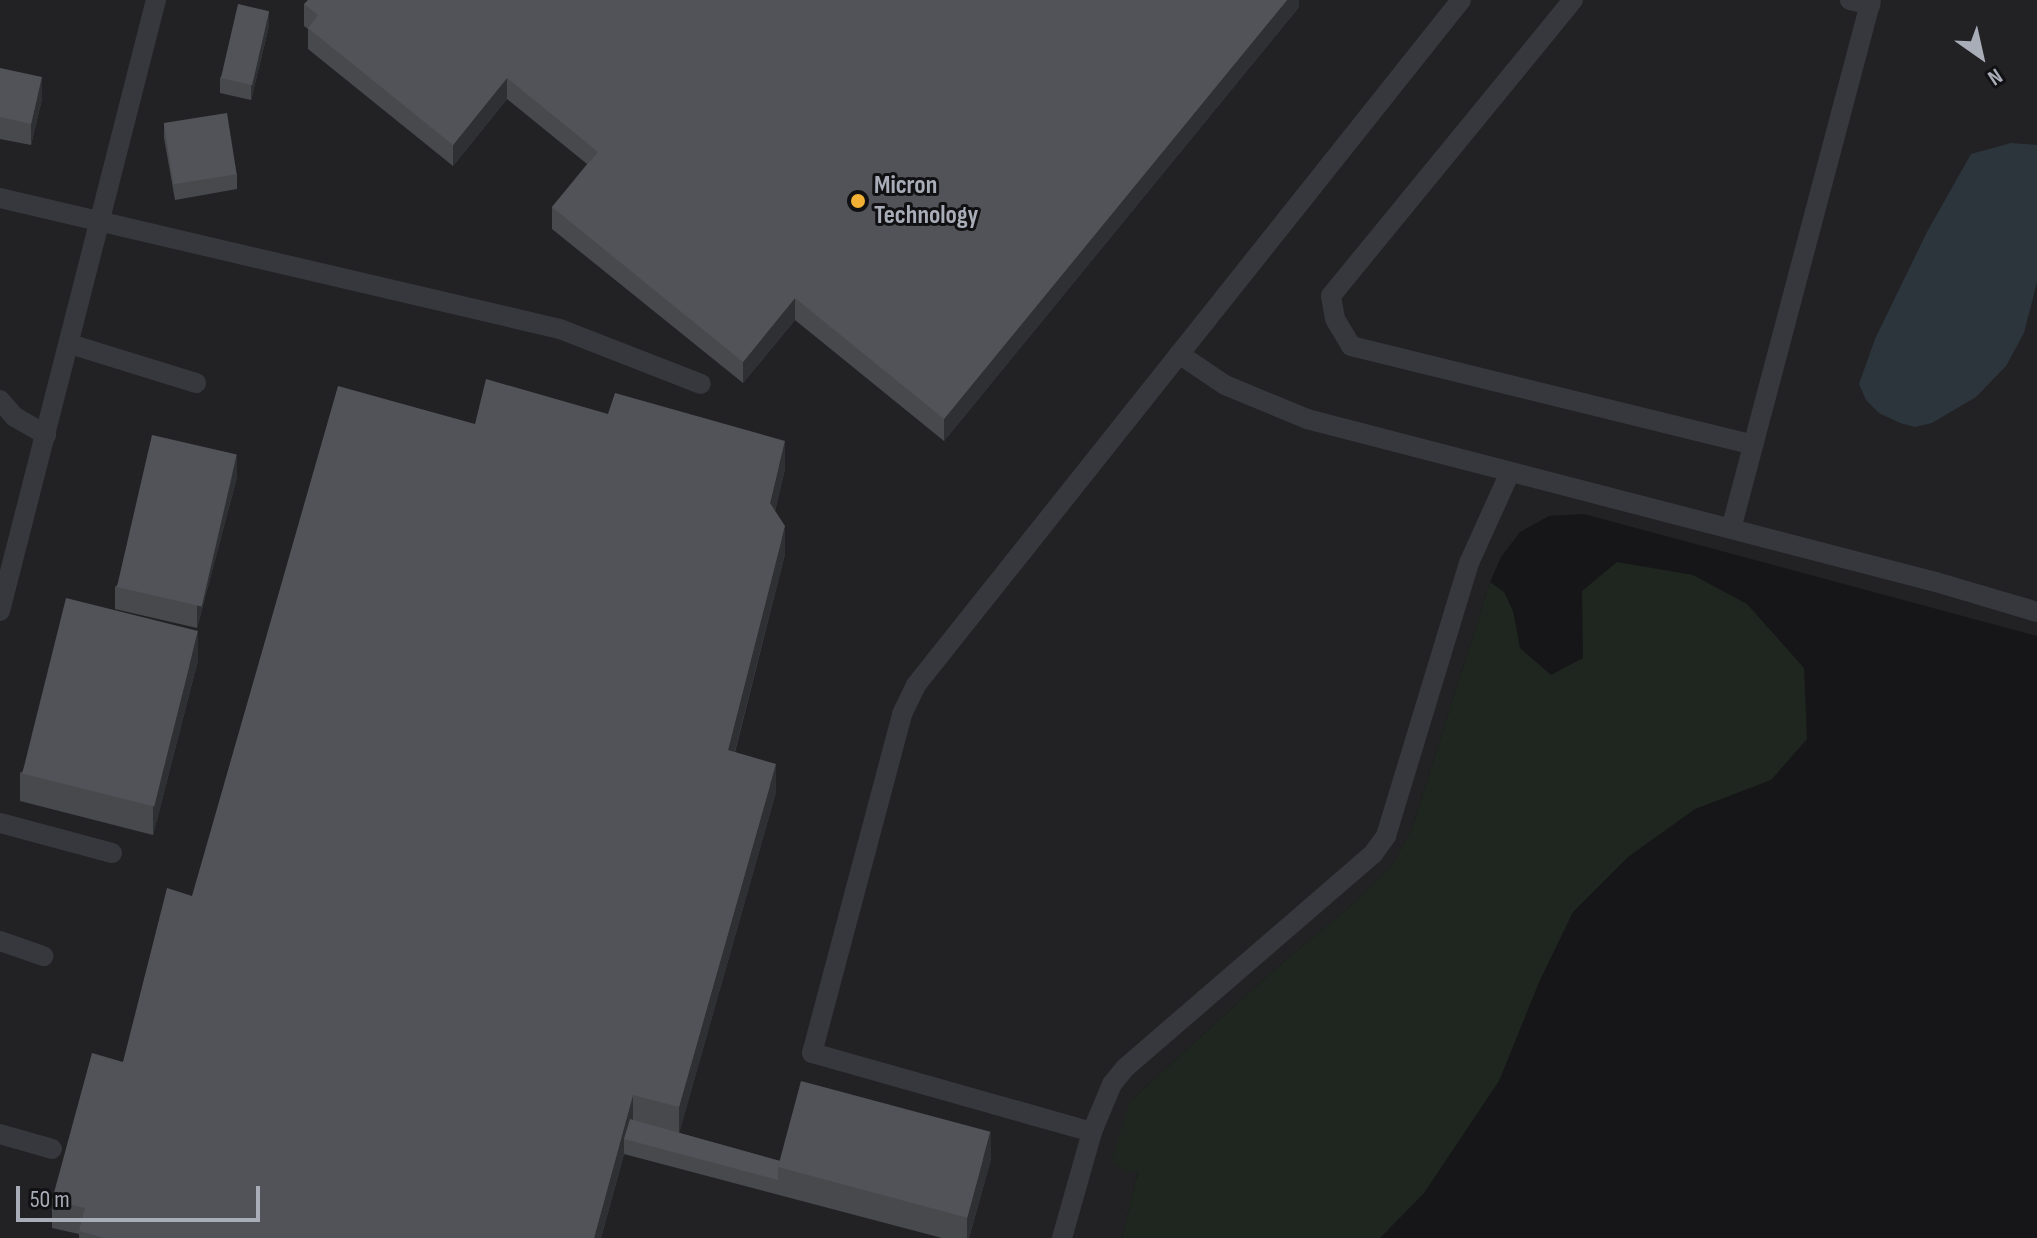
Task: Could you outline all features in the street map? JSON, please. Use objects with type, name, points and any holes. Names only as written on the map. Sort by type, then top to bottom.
[{"type":"lane","points":[[0,611],[156,0]]},
{"type":"lane","points":[[1092,1132],[812,1053],[902,714],[916,685],[1461,0]]},
{"type":"lane","points":[[1573,0],[1331,296],[1335,319],[1351,346],[1753,445]]},
{"type":"lane","points":[[1731,529],[1864,2]]},
{"type":"lane","points":[[0,198],[560,329],[701,384]]},
{"type":"lane","points":[[70,344],[196,383]]},
{"type":"lane","points":[[1179,354],[1225,385],[1275,409],[2037,612]]},
{"type":"lane","points":[[0,400],[15,417],[46,435]]},
{"type":"lane","points":[[1062,1238],[1092,1132],[1112,1084],[1125,1068],[1373,854],[1386,836],[1469,563],[1510,472]]},
{"type":"lane","points":[[0,823],[112,853]]},
{"type":"lane","points":[[0,941],[43,956]]},
{"type":"lane","points":[[0,1134],[52,1149]]},
{"type":"shaded area","name":"Micron Technology","points":[[0,0],[2037,0],[2037,636],[1584,514],[1549,516],[1520,532],[1501,557],[1490,582],[1412,828],[1393,864],[1355,902],[1275,969],[1130,1101],[1131,1170],[1138,1172],[1122,1238],[0,1238]]},
{"type":"shaded area","points":[[2011,143],[2037,145],[2037,282],[2024,333],[2006,366],[1976,397],[1932,423],[1915,427],[1900,423],[1879,413],[1866,400],[1859,384],[1875,339],[1927,232],[1971,154]]},
{"type":"shaded area","points":[[1617,562],[1693,575],[1747,604],[1804,668],[1807,739],[1771,780],[1695,809],[1628,857],[1573,912],[1540,980],[1499,1081],[1424,1193],[1380,1238],[1122,1238],[1138,1172],[1125,1171],[1111,1161],[1130,1101],[1275,969],[1355,902],[1393,864],[1412,828],[1490,582],[1504,592],[1513,611],[1520,648],[1551,675],[1583,658],[1582,591]]},
{"type":"building","name":"Micron Technology","points":[[308,0],[1287,0],[944,419],[795,298],[743,362],[552,207],[598,152],[507,78],[453,145],[308,28],[318,15],[304,4]]},
{"type":"building","points":[[238,4],[269,11],[252,85],[221,78]]},
{"type":"building","points":[[0,68],[42,77],[31,124],[0,117]]},
{"type":"building","points":[[227,113],[237,174],[173,184],[164,123]]},
{"type":"building","points":[[486,379],[608,414],[615,393],[785,441],[770,503],[785,526],[728,750],[776,764],[679,1107],[633,1095],[594,1238],[105,1238],[79,1231],[85,1208],[52,1200],[92,1053],[123,1062],[167,888],[192,896],[338,386],[475,424]]},
{"type":"building","points":[[152,435],[237,455],[202,607],[117,587]]},
{"type":"building","points":[[66,598],[198,631],[154,807],[22,774]]},
{"type":"building","points":[[801,1081],[990,1132],[967,1218],[778,1167]]},
{"type":"building","points":[[630,1119],[780,1161],[778,1180],[624,1139]]},
{"type":"place","name":"Micron Technology","points":[[858,201]]}]
